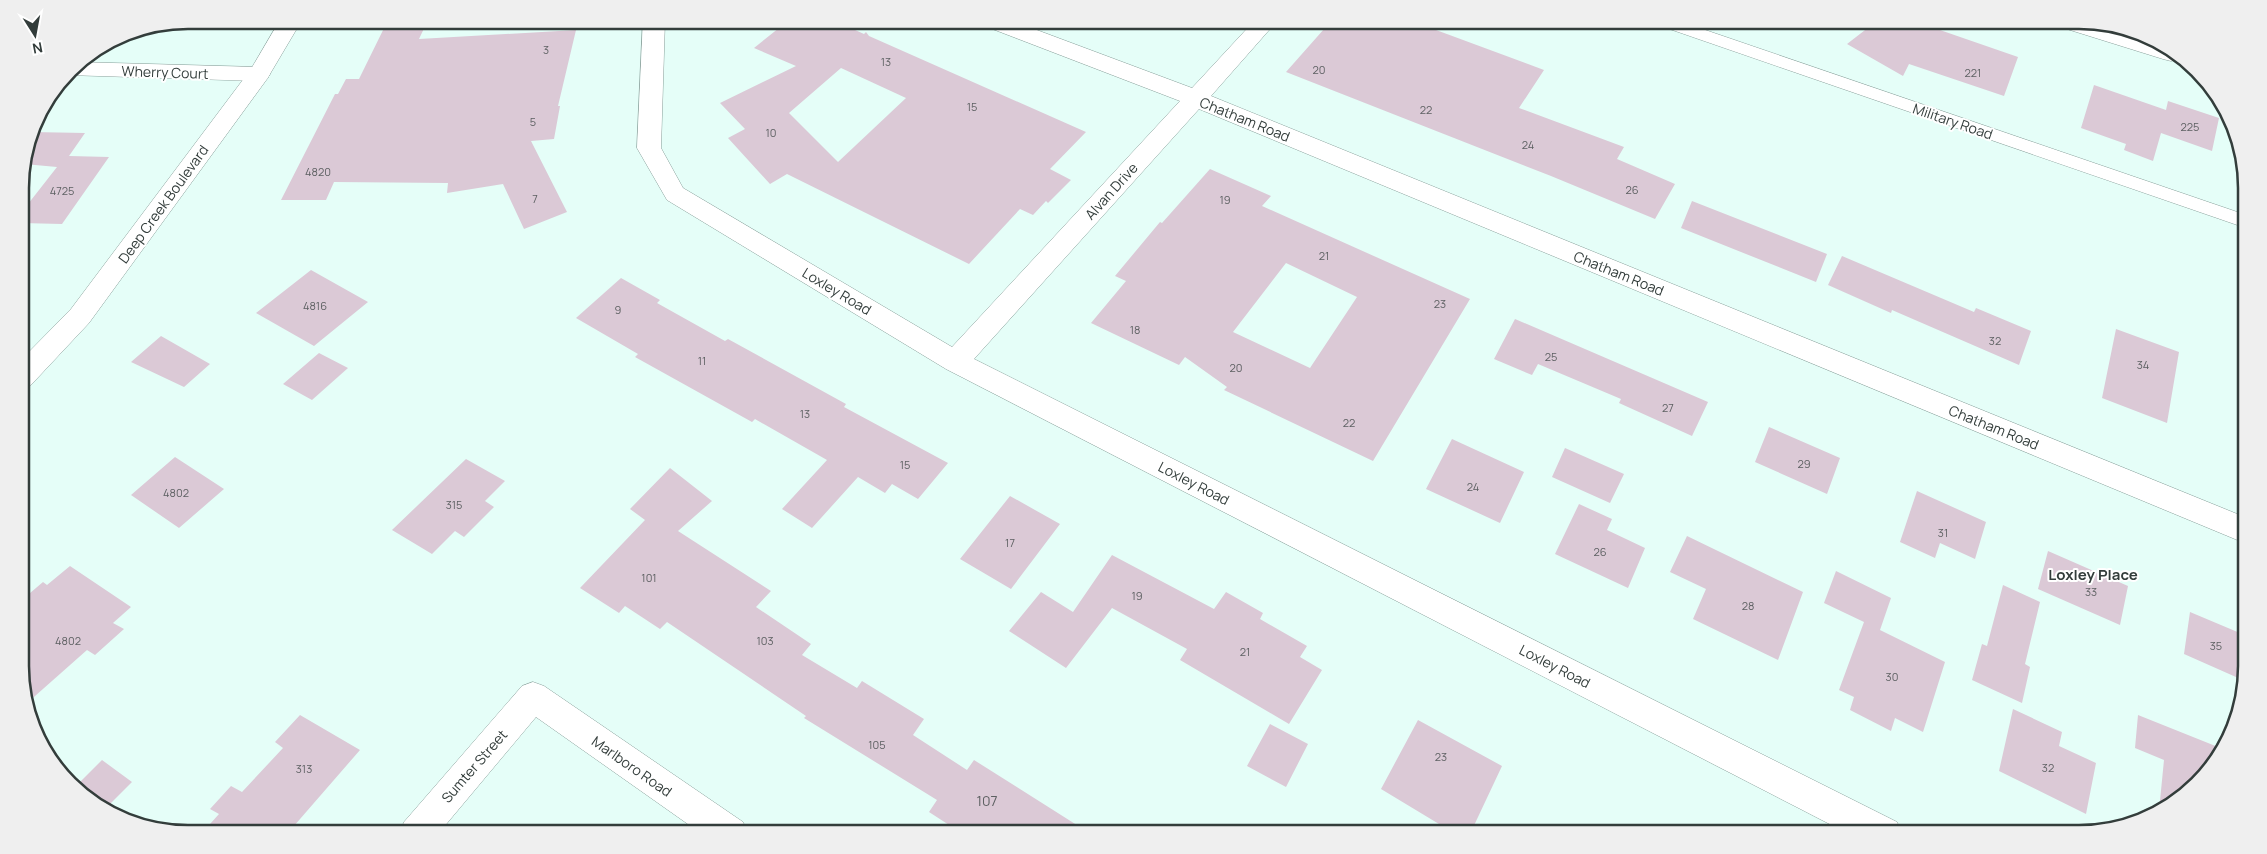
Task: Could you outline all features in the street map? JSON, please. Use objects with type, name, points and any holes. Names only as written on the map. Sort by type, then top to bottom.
[{"type":"street","name":"Deep Creek Boulevard","points":[[29,371],[80,316],[258,74],[286,29]]},
{"type":"street","name":"Loxley Road","points":[[654,29],[649,148],[676,194],[955,362],[1867,825]]},
{"type":"street","name":"Chatham Road","points":[[1014,29],[1195,98],[2238,527]]},
{"type":"street","name":"Alvan Drive","points":[[955,362],[1259,29]]},
{"type":"street","points":[[2093,30],[2156,49]]},
{"type":"street","name":"Wherry Court","points":[[82,69],[258,74]]},
{"type":"street","name":"Marlboro Road","points":[[533,697],[718,825]]},
{"type":"street","name":"Sumter Street","points":[[424,825],[533,697]]},
{"type":"lane","name":"Military Road","points":[[1686,29],[2238,219]]},
{"type":"building","points":[[384,29],[424,29],[419,39],[576,30],[558,106],[560,106],[554,139],[531,141],[567,212],[524,229],[503,184],[447,193],[448,183],[334,182],[326,200],[281,200],[335,94],[338,94],[346,79],[359,79]]},
{"type":"building","points":[[778,29],[853,29],[864,34],[866,32],[869,36],[1086,132],[1050,169],[1071,180],[1033,215],[1020,209],[969,264],[787,174],[770,184],[728,138],[745,129],[720,103],[796,66],[754,48]],"holes":[[[841,68],[906,98],[838,162],[789,113]]]},
{"type":"building","points":[[1324,29],[1433,29],[1544,70],[1519,108],[1624,147],[1617,159],[1675,184],[1655,219],[1286,72]]},
{"type":"building","points":[[1866,29],[1937,29],[2018,57],[2004,96],[1909,64],[1903,76],[1847,44]]},
{"type":"building","points":[[2094,85],[2166,110],[2168,101],[2219,118],[2212,151],[2161,133],[2153,161],[2124,150],[2126,144],[2081,128]]},
{"type":"building","points":[[39,132],[85,133],[69,156],[109,157],[62,224],[29,223],[29,203],[57,167],[30,165]]},
{"type":"building","points":[[1210,169],[1271,196],[1262,206],[1470,299],[1373,461],[1224,390],[1227,387],[1185,357],[1179,365],[1091,323],[1126,281],[1115,276],[1160,222],[1162,223]],"holes":[[[1286,263],[1357,297],[1310,368],[1233,332]]]},
{"type":"building","points":[[1692,201],[1827,254],[1816,282],[1681,228]]},
{"type":"building","points":[[1842,256],[1974,312],[1976,308],[2031,331],[2019,365],[1892,310],[1891,313],[1828,285]]},
{"type":"building","points":[[311,270],[368,302],[314,346],[256,313]]},
{"type":"building","points":[[621,278],[660,300],[657,303],[725,341],[728,339],[846,404],[844,407],[948,463],[918,499],[892,484],[885,493],[858,477],[812,528],[782,509],[827,460],[755,419],[752,422],[635,357],[638,354],[576,318]]},
{"type":"building","points":[[1515,319],[1708,402],[1692,436],[1619,403],[1621,399],[1538,364],[1532,375],[1494,359]]},
{"type":"building","points":[[2116,329],[2179,352],[2167,423],[2102,398]]},
{"type":"building","points":[[161,336],[210,364],[184,387],[131,362]]},
{"type":"building","points":[[319,353],[348,368],[312,400],[283,384]]},
{"type":"building","points":[[1769,427],[1840,458],[1827,494],[1755,462]]},
{"type":"building","points":[[1452,439],[1524,472],[1500,523],[1426,489]]},
{"type":"building","points":[[1565,448],[1624,474],[1610,503],[1552,477]]},
{"type":"building","points":[[175,457],[224,489],[179,528],[131,495]]},
{"type":"building","points":[[466,459],[505,481],[485,501],[494,507],[464,537],[455,531],[432,554],[392,530]]},
{"type":"building","points":[[670,468],[712,501],[678,531],[771,591],[756,607],[811,644],[802,655],[857,688],[862,681],[924,719],[913,735],[967,770],[974,760],[1077,825],[949,825],[929,812],[937,800],[804,718],[806,716],[667,622],[660,629],[625,606],[619,613],[580,588],[645,520],[630,509]]},
{"type":"building","points":[[1917,491],[1986,522],[1975,559],[1940,543],[1935,558],[1900,542]]},
{"type":"building","points":[[1010,496],[1060,524],[1011,589],[960,559]]},
{"type":"building","points":[[1579,504],[1612,519],[1607,530],[1645,548],[1628,588],[1555,554]]},
{"type":"building","points":[[1687,536],[1803,592],[1778,660],[1693,619],[1706,589],[1670,572]]},
{"type":"building","points":[[2048,551],[2128,586],[2120,625],[2038,589]]},
{"type":"building","points":[[1112,555],[1214,609],[1226,592],[1263,613],[1260,619],[1307,646],[1300,657],[1322,670],[1289,724],[1180,660],[1187,649],[1112,608],[1066,668],[1009,631],[1041,592],[1073,612]]},
{"type":"building","points":[[70,566],[131,607],[113,623],[124,629],[95,655],[87,650],[32,698],[29,666],[29,594],[43,582],[47,585]]},
{"type":"building","points":[[1836,571],[1891,598],[1880,630],[1945,662],[1923,732],[1895,718],[1891,731],[1850,710],[1854,697],[1839,690],[1864,622],[1824,603]]},
{"type":"building","points":[[2003,585],[2040,602],[2025,664],[2030,667],[2022,703],[1972,680],[1982,644],[1987,646]]},
{"type":"building","points":[[2190,612],[2238,632],[2237,678],[2184,654]]},
{"type":"building","points":[[2013,709],[2062,732],[2059,746],[2096,763],[2086,814],[1999,771]]},
{"type":"building","points":[[300,715],[360,750],[295,825],[209,825],[219,814],[210,809],[231,786],[242,792],[283,748],[275,742]]},
{"type":"building","points":[[2138,715],[2216,746],[2192,779],[2160,803],[2164,760],[2135,748]]},
{"type":"building","points":[[1418,720],[1502,766],[1474,825],[1438,825],[1381,789]]},
{"type":"building","points":[[1270,724],[1308,744],[1286,787],[1247,766]]},
{"type":"building","points":[[102,760],[132,782],[110,804],[80,782]]},
{"type":"district","name":"Loxley Place","points":[[2093,574]]}]
